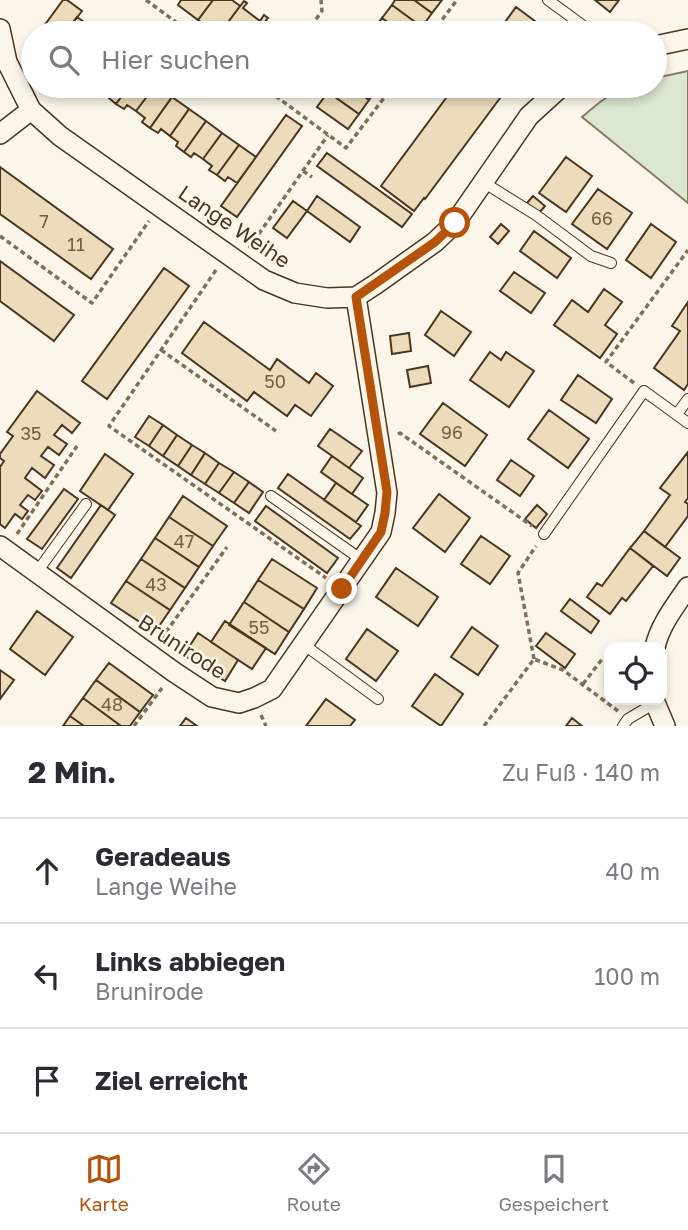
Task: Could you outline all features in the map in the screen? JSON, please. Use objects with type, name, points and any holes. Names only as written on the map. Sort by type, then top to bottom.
[{"type":"street","name":"Lange Weihe","points":[[0,29],[7,62],[21,90]]},
{"type":"street","points":[[667,44],[688,39]]},
{"type":"street","name":"Lange Weihe","points":[[25,98],[31,110],[60,135],[264,280],[295,293],[327,298],[356,297]]},
{"type":"street","points":[[356,297],[435,242],[455,223],[529,116],[549,98]]},
{"type":"street","points":[[0,134],[31,110]]},
{"type":"street","name":"Brunirode","points":[[3,548],[149,655],[212,697],[239,703],[272,689],[381,532],[387,492],[356,297]]},
{"type":"street","points":[[656,642],[670,612],[688,587]]},
{"type":"street","points":[[657,705],[665,726]]},
{"type":"lane","points":[[548,0],[577,21]]},
{"type":"lane","points":[[483,182],[536,215],[591,257],[611,263]]},
{"type":"lane","points":[[544,534],[644,391],[688,423]]},
{"type":"lane","points":[[677,414],[688,399]]},
{"type":"lane","points":[[271,496],[362,560]]},
{"type":"lane","points":[[37,572],[86,504]]},
{"type":"lane","points":[[303,644],[378,699]]},
{"type":"lane","points":[[625,722],[649,705]]},
{"type":"path","points":[[146,0],[175,21]]},
{"type":"path","points":[[314,21],[321,11],[321,0]]},
{"type":"path","points":[[441,21],[457,0]]},
{"type":"path","points":[[280,98],[346,148],[384,98]]},
{"type":"path","points":[[328,135],[303,171],[161,350],[109,426],[342,589]]},
{"type":"path","points":[[303,171],[312,177]]},
{"type":"path","points":[[0,236],[92,303],[160,205]]},
{"type":"path","points":[[644,391],[606,362],[688,250]]},
{"type":"path","points":[[161,350],[276,431]]},
{"type":"path","points":[[379,438],[400,433],[544,534],[518,573],[534,659],[484,726]]},
{"type":"path","points":[[3,548],[77,446]]},
{"type":"path","points":[[149,655],[227,547]]},
{"type":"path","points":[[583,685],[603,658]]},
{"type":"path","points":[[534,659],[563,670],[625,722]]},
{"type":"path","points":[[134,726],[174,672]]},
{"type":"green space","points":[[688,71],[688,203],[582,117],[605,98],[667,98],[667,75]]},
{"type":"building","points":[[63,0],[82,11],[74,21],[48,21]]},
{"type":"building","points":[[181,0],[213,0],[198,20],[178,5]]},
{"type":"building","points":[[213,0],[232,0],[240,6],[229,21],[198,20]]},
{"type":"building","points":[[395,0],[414,0],[432,13],[426,21],[414,21],[392,5]]},
{"type":"building","points":[[414,0],[442,0],[432,13]]},
{"type":"building","points":[[595,0],[619,0],[610,12]]},
{"type":"building","points":[[244,1],[247,3],[243,8],[260,21],[229,21]]},
{"type":"building","points":[[392,5],[414,21],[386,21],[382,18]]},
{"type":"building","points":[[516,7],[535,21],[506,21]]},
{"type":"building","points":[[109,98],[120,98],[116,104]]},
{"type":"building","points":[[120,98],[146,98],[136,111],[127,105],[124,109],[116,104]]},
{"type":"building","points":[[146,98],[171,98],[150,128],[142,122],[145,118],[136,111]]},
{"type":"building","points":[[171,98],[189,109],[170,136],[161,129],[158,133],[150,128]]},
{"type":"building","points":[[324,98],[336,98],[359,114],[348,129],[317,107]]},
{"type":"building","points":[[336,98],[366,98],[369,100],[359,114]]},
{"type":"building","points":[[446,98],[500,98],[414,211],[381,186]]},
{"type":"building","points":[[189,109],[206,121],[184,152],[170,136]]},
{"type":"building","points":[[286,115],[302,126],[237,217],[221,206]]},
{"type":"building","points":[[206,121],[222,133],[203,159],[194,153],[191,157],[184,152]]},
{"type":"building","points":[[222,133],[239,145],[217,175],[209,170],[212,166],[203,159]]},
{"type":"building","points":[[239,145],[256,157],[237,183],[228,177],[225,181],[217,175]]},
{"type":"building","points":[[327,153],[412,214],[402,227],[317,166]]},
{"type":"building","points":[[566,157],[592,176],[566,212],[539,193]]},
{"type":"building","points":[[0,167],[113,249],[91,279],[0,214]]},
{"type":"building","points":[[598,189],[632,213],[607,249],[572,224]]},
{"type":"building","points":[[317,196],[360,227],[350,242],[307,211]]},
{"type":"building","points":[[533,196],[545,206],[539,213],[527,203]]},
{"type":"building","points":[[293,201],[307,211],[287,238],[273,228]]},
{"type":"building","points":[[501,224],[509,231],[498,244],[490,237]]},
{"type":"building","points":[[651,224],[676,242],[651,278],[626,260]]},
{"type":"building","points":[[534,231],[571,258],[557,278],[520,251]]},
{"type":"building","points":[[0,261],[74,315],[54,341],[0,301]]},
{"type":"building","points":[[164,268],[189,286],[107,399],[82,381]]},
{"type":"building","points":[[514,272],[545,293],[531,313],[500,291]]},
{"type":"building","points":[[604,289],[622,302],[605,325],[617,334],[600,358],[554,325],[572,300],[588,312]]},
{"type":"building","points":[[688,302],[688,384],[684,390],[654,368],[680,331],[672,326]]},
{"type":"building","points":[[441,311],[471,332],[454,356],[425,335]]},
{"type":"building","points":[[204,322],[270,370],[277,359],[309,383],[316,373],[333,386],[311,416],[295,405],[287,416],[254,392],[247,401],[182,353]]},
{"type":"building","points":[[409,333],[411,351],[392,354],[390,336]]},
{"type":"building","points":[[490,352],[501,360],[506,352],[534,371],[509,407],[470,380]]},
{"type":"building","points":[[428,366],[431,383],[410,387],[407,370]]},
{"type":"building","points":[[578,375],[612,399],[596,423],[561,400]]},
{"type":"building","points":[[37,391],[80,423],[72,433],[62,425],[54,435],[67,444],[59,455],[48,447],[41,456],[54,465],[45,478],[32,468],[25,478],[42,491],[35,500],[28,495],[20,505],[28,511],[22,519],[15,514],[5,528],[0,524],[0,467],[4,461],[0,454],[13,436],[7,432]]},
{"type":"building","points":[[443,403],[487,435],[465,466],[420,434]]},
{"type":"building","points":[[549,410],[589,439],[568,468],[528,439]]},
{"type":"building","points":[[149,416],[163,425],[149,446],[135,437]]},
{"type":"building","points":[[163,425],[177,435],[163,456],[149,446]]},
{"type":"building","points":[[330,429],[362,451],[349,468],[318,446]]},
{"type":"building","points":[[177,435],[192,445],[178,466],[163,456]]},
{"type":"building","points":[[192,445],[205,453],[191,475],[178,466]]},
{"type":"building","points":[[688,452],[688,498],[685,502],[688,504],[688,516],[665,547],[644,531],[670,495],[660,488]]},
{"type":"building","points":[[205,453],[219,463],[205,484],[191,475]]},
{"type":"building","points":[[105,454],[133,474],[108,510],[80,491]]},
{"type":"building","points":[[332,456],[363,478],[352,494],[321,472]]},
{"type":"building","points":[[511,460],[534,476],[520,496],[497,480]]},
{"type":"building","points":[[219,463],[234,472],[219,493],[205,484]]},
{"type":"building","points":[[234,472],[249,482],[234,503],[219,493]]},
{"type":"building","points":[[288,474],[361,526],[350,539],[278,488]]},
{"type":"building","points":[[249,482],[263,492],[249,513],[234,503]]},
{"type":"building","points":[[336,483],[368,505],[356,522],[324,500]]},
{"type":"building","points":[[64,489],[78,499],[42,549],[27,539]]},
{"type":"building","points":[[439,494],[470,518],[445,552],[413,528]]},
{"type":"building","points":[[183,496],[227,526],[213,546],[169,517]]},
{"type":"building","points":[[101,505],[115,515],[71,578],[57,568]]},
{"type":"building","points":[[537,505],[547,514],[536,528],[525,519]]},
{"type":"building","points":[[266,506],[338,558],[327,573],[255,521]]},
{"type":"building","points":[[169,517],[213,546],[199,567],[155,538]]},
{"type":"building","points":[[644,531],[680,558],[667,576],[630,548]]},
{"type":"building","points":[[481,536],[510,556],[490,584],[461,564]]},
{"type":"building","points":[[155,538],[199,567],[185,588],[141,559]]},
{"type":"building","points":[[630,548],[653,566],[626,601],[622,598],[610,614],[587,597],[597,583],[602,586]]},
{"type":"building","points":[[141,559],[185,588],[170,610],[126,581]]},
{"type":"building","points":[[272,559],[317,588],[304,609],[258,580]]},
{"type":"building","points":[[396,568],[438,597],[418,626],[376,597]]},
{"type":"building","points":[[258,580],[304,609],[289,632],[244,602]]},
{"type":"building","points":[[126,581],[170,610],[155,632],[111,603]]},
{"type":"building","points":[[570,599],[599,621],[591,633],[561,611]]},
{"type":"building","points":[[244,602],[289,632],[275,654],[229,625]]},
{"type":"building","points":[[37,611],[73,637],[45,675],[10,649]]},
{"type":"building","points":[[225,621],[266,648],[252,669],[211,642]]},
{"type":"building","points":[[472,627],[498,646],[478,675],[451,657]]},
{"type":"building","points":[[367,629],[398,651],[376,681],[346,659]]},
{"type":"building","points":[[198,633],[238,660],[225,681],[184,655]]},
{"type":"building","points":[[546,633],[575,654],[565,668],[536,646]]},
{"type":"building","points":[[109,663],[153,695],[140,712],[96,680]]},
{"type":"building","points":[[0,670],[14,680],[0,699]]},
{"type":"building","points":[[435,674],[463,694],[441,726],[412,706]]},
{"type":"building","points":[[96,680],[140,712],[130,726],[121,726],[83,698]]},
{"type":"building","points":[[83,698],[121,726],[84,726],[70,716]]},
{"type":"building","points":[[326,699],[355,720],[350,726],[306,726]]},
{"type":"building","points":[[70,716],[84,726],[63,726]]},
{"type":"building","points":[[186,718],[197,726],[180,726]]},
{"type":"building","points":[[572,718],[582,726],[566,726]]},
{"type":"route","points":[[342,589],[381,532],[387,492],[356,297],[435,242],[455,223]]}]
